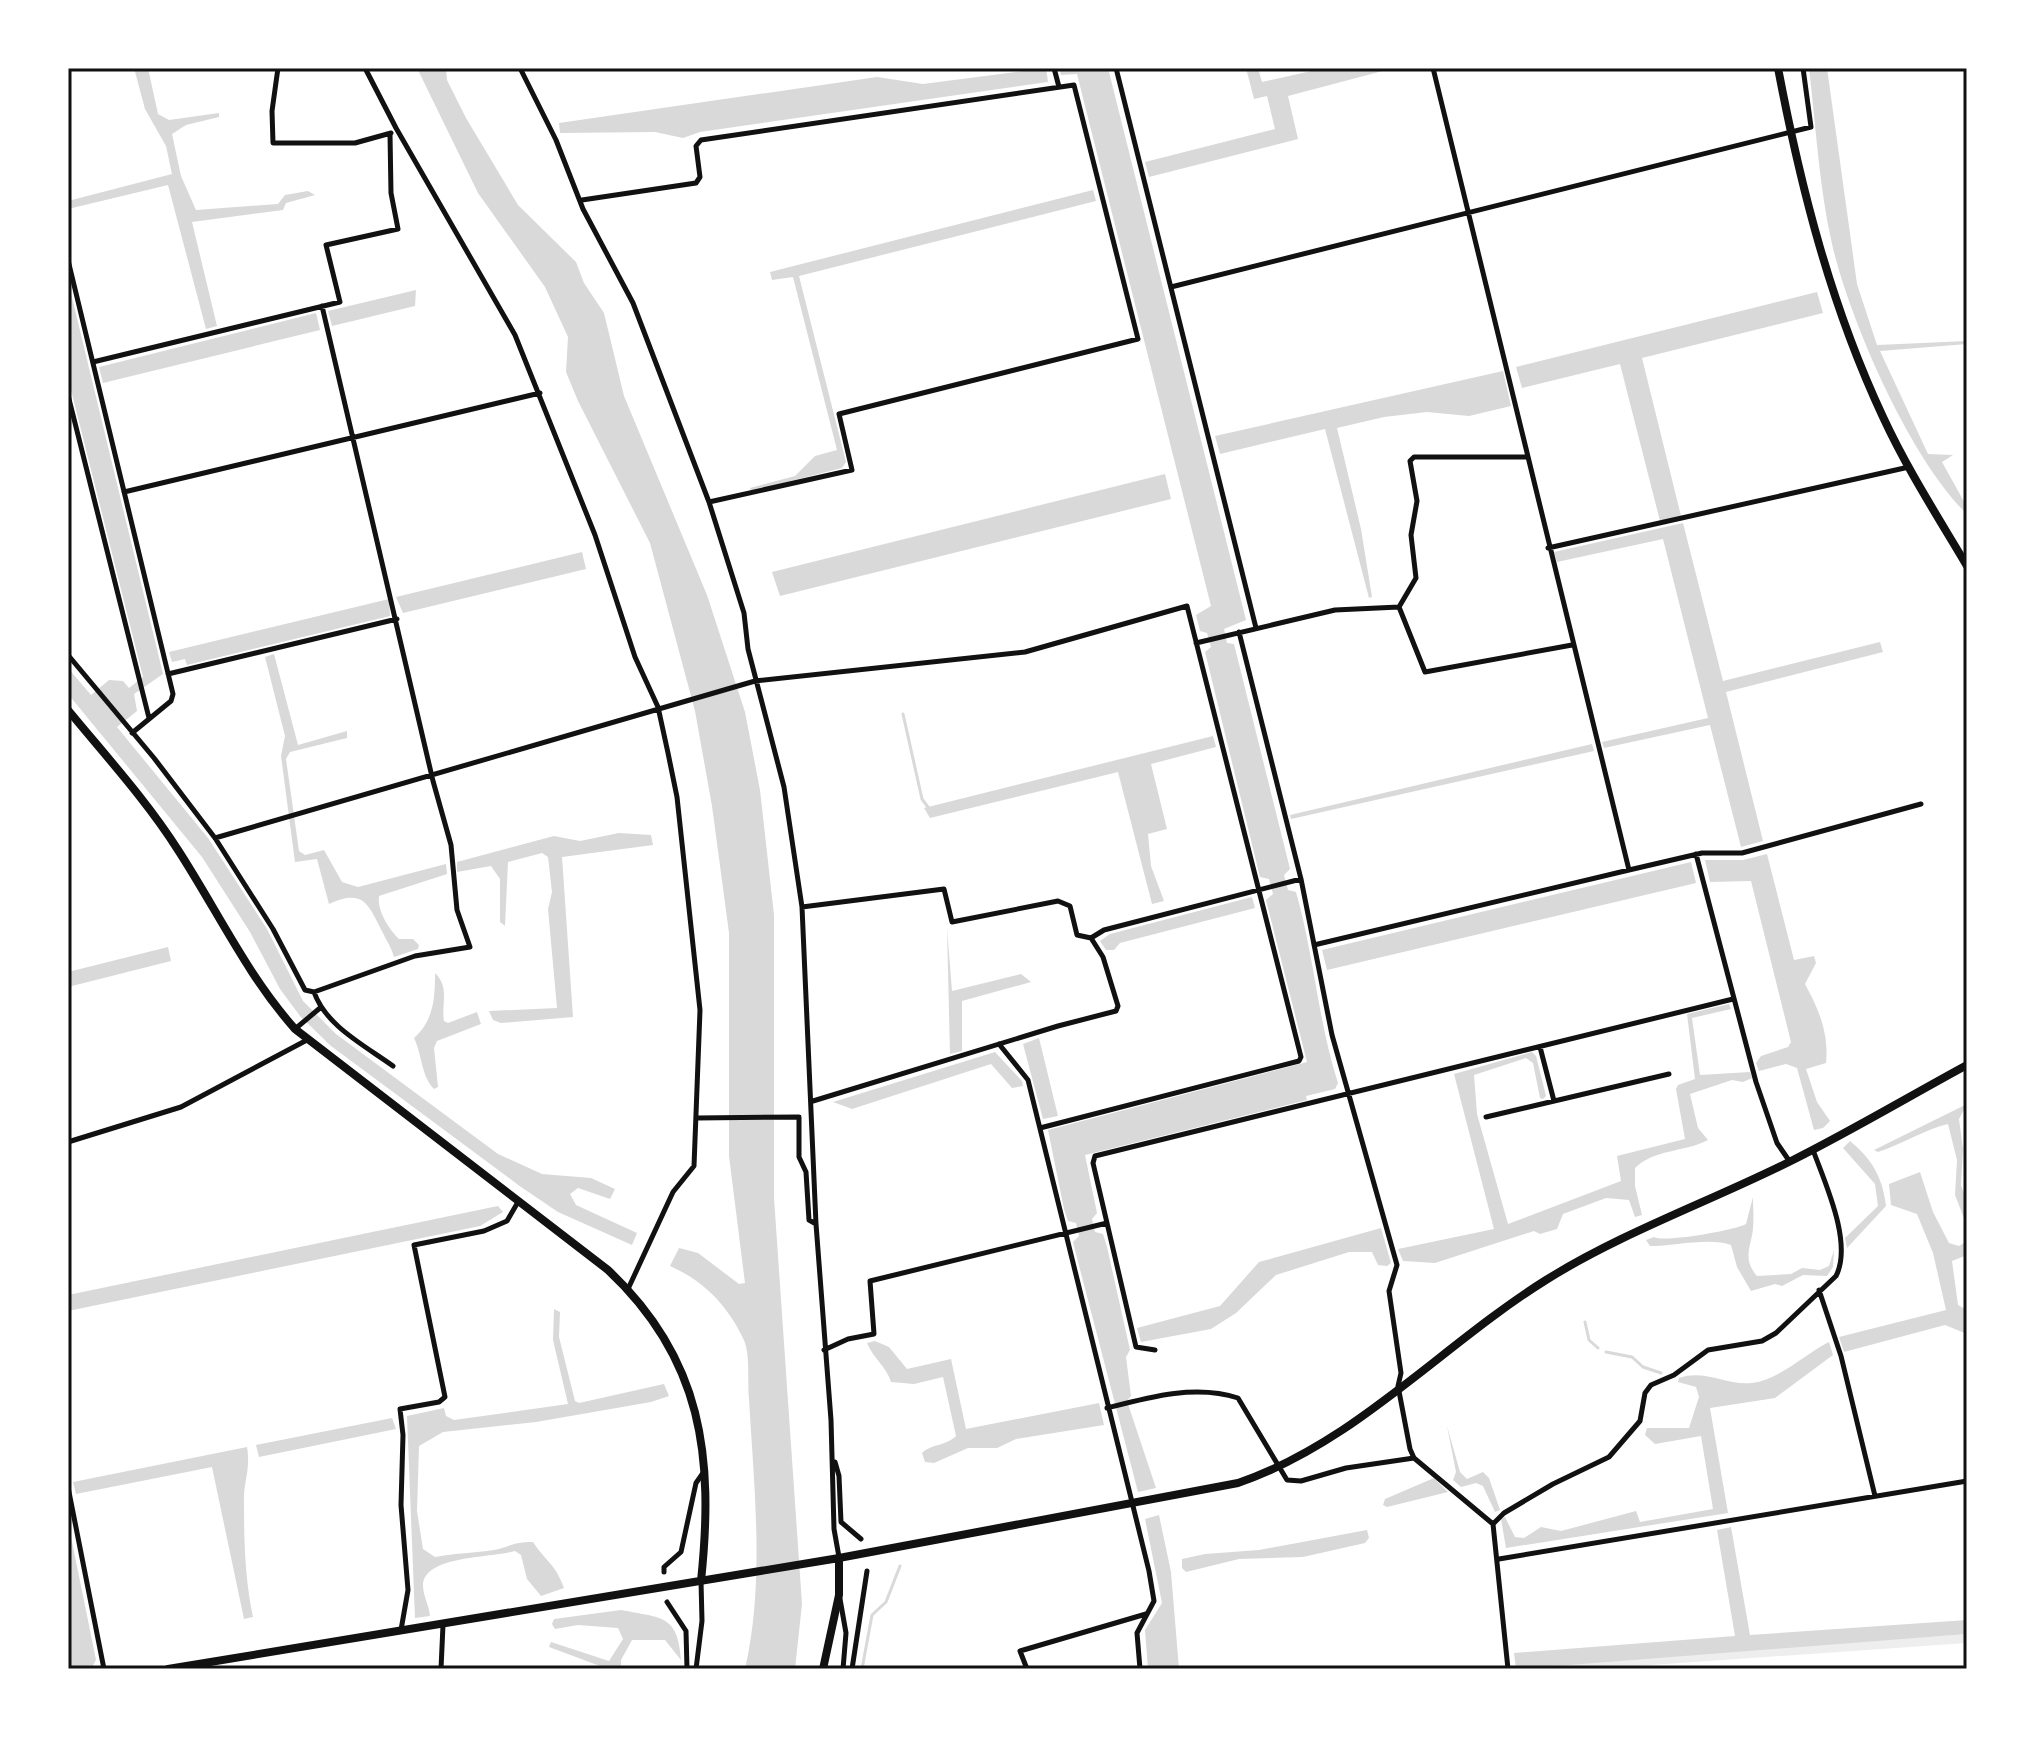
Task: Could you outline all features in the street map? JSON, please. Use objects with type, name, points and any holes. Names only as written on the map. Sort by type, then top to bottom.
[{"type":"highway","points":[[1778,68],[1810,217],[1841,318],[1883,418],[1967,566]]},
{"type":"highway","points":[[68,710],[177,847],[269,999],[299,1026],[307,1040],[628,1289],[667,1341],[688,1384],[707,1469],[701,1581]]},
{"type":"highway","points":[[168,1669],[824,1561],[1135,1505],[1238,1483],[1278,1469],[1342,1431],[1398,1386],[1544,1281],[1596,1251],[1790,1162],[1967,1065]]},
{"type":"highway","points":[[823,1669],[839,1595],[839,1558]]},
{"type":"street","points":[[278,68],[272,111],[273,143],[355,143],[393,131]]},
{"type":"street","points":[[365,68],[393,131],[497,301],[540,393],[595,535],[635,657],[661,706],[677,797],[700,1010],[700,1118],[693,1173],[673,1192],[628,1289]]},
{"type":"street","points":[[520,68],[582,200],[583,209],[633,303],[709,502],[744,613],[755,681],[794,832],[802,907],[813,1101],[816,1224],[833,1457],[834,1529],[839,1558]]},
{"type":"street","points":[[1054,68],[1059,87]]},
{"type":"street","points":[[1116,68],[1256,628]]},
{"type":"street","points":[[1433,68],[1514,387],[1526,457],[1629,870]]},
{"type":"street","points":[[1171,287],[1811,127],[1803,68]]},
{"type":"street","points":[[582,200],[696,183],[700,177],[696,146],[701,140],[1074,85],[1138,339],[839,414],[852,470],[709,502]]},
{"type":"street","points":[[93,362],[340,302],[326,245],[398,229],[391,193],[393,131]]},
{"type":"street","points":[[68,260],[173,694],[171,701],[132,733]]},
{"type":"street","points":[[68,655],[215,838],[273,929],[305,990],[314,992],[415,956],[470,947],[457,910],[451,845],[322,306]]},
{"type":"street","points":[[124,492],[540,393]]},
{"type":"street","points":[[68,395],[149,718]]},
{"type":"street","points":[[1399,607],[1416,578],[1411,535],[1416,515],[1410,461],[1414,457],[1526,457]]},
{"type":"street","points":[[1548,548],[1909,467]]},
{"type":"street","points":[[215,838],[755,681],[1025,652],[1187,606],[1299,1061],[1040,1128]]},
{"type":"street","points":[[1196,643],[1335,610],[1399,607]]},
{"type":"street","points":[[1399,607],[1425,672],[1572,645]]},
{"type":"street","points":[[168,674],[397,619]]},
{"type":"street","points":[[1239,632],[1301,879],[1347,1095],[1397,1265],[1389,1291],[1401,1373],[1398,1386],[1414,1458],[1493,1524],[1508,1669]]},
{"type":"street","points":[[1314,945],[1696,854],[1742,853],[1921,804]]},
{"type":"street","points":[[1696,854],[1733,999],[1777,1143],[1790,1162]]},
{"type":"street","points":[[802,907],[944,889],[952,922],[1058,901],[1070,906],[1077,935],[1091,938],[1104,930],[1301,879]]},
{"type":"street","points":[[813,1101],[1116,1011],[1118,1006],[1103,957],[1091,938]]},
{"type":"street","points":[[314,992],[319,1009],[393,1066]]},
{"type":"street","points":[[1155,1350],[1136,1347],[1093,1163],[1095,1156],[1733,999]]},
{"type":"street","points":[[299,1026],[319,1009]]},
{"type":"street","points":[[68,1142],[181,1107],[307,1040]]},
{"type":"street","points":[[999,1044],[1028,1080],[1135,1505],[1154,1601],[1137,1633],[1140,1669]]},
{"type":"street","points":[[1540,1047],[1554,1101]]},
{"type":"street","points":[[1486,1117],[1669,1074]]},
{"type":"street","points":[[700,1118],[795,1116],[801,1123],[799,1157],[806,1172],[809,1220],[816,1224]]},
{"type":"street","points":[[1493,1524],[1504,1513],[1553,1484],[1609,1457],[1640,1421],[1645,1393],[1651,1385],[1674,1375],[1708,1350],[1762,1341],[1776,1333],[1836,1276],[1841,1266],[1842,1249],[1833,1205],[1812,1150]]},
{"type":"street","points":[[401,1631],[408,1590],[400,1409],[439,1402],[445,1397],[414,1245],[484,1231],[507,1221],[518,1202]]},
{"type":"street","points":[[824,1350],[848,1339],[874,1334],[870,1281],[1107,1223]]},
{"type":"street","points":[[1819,1290],[1841,1356],[1875,1496]]},
{"type":"street","points":[[1110,1407],[1158,1394],[1216,1391],[1238,1398],[1247,1418],[1256,1423],[1278,1469],[1287,1480],[1301,1481],[1346,1468],[1414,1458]]},
{"type":"street","points":[[833,1457],[839,1476],[841,1522],[861,1539]]},
{"type":"street","points":[[664,1572],[664,1567],[681,1552],[696,1483],[707,1469]]},
{"type":"street","points":[[1499,1559],[1967,1481]]},
{"type":"street","points":[[68,1487],[104,1669]]},
{"type":"street","points":[[852,1669],[867,1571]]},
{"type":"street","points":[[696,1669],[702,1621],[701,1581]]},
{"type":"street","points":[[839,1595],[846,1633],[843,1669]]},
{"type":"street","points":[[667,1602],[686,1631],[687,1669]]},
{"type":"street","points":[[1027,1669],[1020,1651],[1147,1613]]},
{"type":"street","points":[[441,1669],[443,1625]]},
{"type":"shaded area","points":[[134,68],[148,68],[158,114],[169,120],[219,113],[219,117],[186,125],[172,134],[181,176],[196,210],[278,204],[285,195],[308,191],[315,195],[286,203],[283,210],[192,222],[217,326],[206,329],[168,185],[68,209],[68,201],[172,174],[166,146],[145,109]]},
{"type":"shaded area","points":[[417,68],[446,68],[447,80],[466,118],[518,205],[576,262],[584,283],[604,313],[624,396],[707,595],[745,712],[760,790],[774,915],[774,1198],[802,1604],[795,1669],[745,1669],[755,1603],[756,1569],[745,1344],[730,1315],[713,1295],[694,1279],[670,1266],[679,1248],[698,1253],[739,1284],[745,1283],[729,1156],[729,933],[712,806],[695,711],[650,543],[566,372],[568,337],[545,287],[478,193]]},
{"type":"shaded area","points":[[1046,68],[1048,82],[700,132],[683,138],[655,132],[560,133],[559,123],[877,77],[923,84]]},
{"type":"shaded area","points":[[1059,68],[1108,68],[1246,620],[1224,629],[1227,643],[1234,644],[1290,869],[1284,875],[1288,890],[1296,892],[1338,1083],[1335,1089],[1306,1096],[1307,1100],[1085,1155],[1097,1213],[1092,1219],[1095,1232],[1103,1234],[1107,1247],[1130,1350],[1126,1357],[1131,1396],[1127,1401],[1156,1488],[1138,1492],[1073,1242],[1079,1236],[1076,1223],[1068,1221],[1064,1209],[1048,1130],[1307,1062],[1266,900],[1273,894],[1269,879],[1260,877],[1205,652],[1211,647],[1207,633],[1200,631],[1196,615],[1211,606],[1077,74],[1061,75]]},
{"type":"shaded area","points":[[1246,68],[1258,68],[1262,82],[1325,68],[1394,68],[1288,96],[1298,139],[1149,177],[1145,162],[1275,129],[1267,96],[1254,99]]},
{"type":"shaded area","points":[[1809,68],[1827,68],[1857,284],[1877,345],[1967,341],[1967,344],[1880,351],[1928,454],[1953,455],[1942,462],[1967,507],[1967,514],[1924,459],[1904,425],[1853,311],[1828,222]]},
{"type":"shaded area","points":[[1093,190],[1096,201],[799,276],[846,462],[842,468],[751,491],[750,488],[795,476],[815,456],[837,450],[793,277],[772,280],[770,272]]},
{"type":"shaded area","points":[[68,281],[163,674],[134,694],[137,711],[117,727],[208,838],[267,929],[303,1001],[336,1034],[498,1154],[542,1174],[591,1178],[615,1189],[610,1199],[578,1188],[570,1194],[576,1205],[637,1233],[632,1245],[558,1212],[521,1187],[331,1046],[300,1016],[280,989],[250,932],[202,857],[68,694],[68,668],[91,695],[109,680],[123,681],[129,688],[143,677],[68,378]]},
{"type":"shaded area","points":[[416,290],[415,306],[332,326],[328,311]]},
{"type":"shaded area","points":[[1817,292],[1823,313],[1642,358],[1681,516],[1660,521],[1620,364],[1522,388],[1516,367]]},
{"type":"shaded area","points":[[316,313],[320,330],[103,383],[99,367]]},
{"type":"shaded area","points":[[1503,371],[1511,406],[1469,416],[1427,412],[1384,417],[1337,428],[1361,529],[1372,597],[1369,598],[1325,429],[1220,454],[1215,436]]},
{"type":"shaded area","points":[[1165,474],[1171,499],[780,596],[772,572]]},
{"type":"shaded area","points":[[1683,523],[1723,681],[1880,642],[1883,652],[1726,692],[1763,841],[1741,847],[1710,725],[1604,748],[1602,742],[1708,718],[1663,539],[1557,562],[1554,552]]},
{"type":"shaded area","points":[[582,552],[586,569],[403,613],[396,597]]},
{"type":"shaded area","points":[[389,599],[390,616],[187,665],[185,659],[172,662],[169,652]]},
{"type":"shaded area","points":[[274,654],[298,745],[347,731],[347,738],[290,752],[286,759],[299,851],[305,855],[324,850],[342,882],[358,887],[446,864],[447,874],[379,896],[382,914],[391,930],[399,939],[413,939],[419,945],[418,949],[394,957],[364,902],[351,898],[329,904],[317,859],[295,862],[281,756],[285,736],[265,657]]},
{"type":"shaded area","points":[[1213,736],[1216,747],[1151,764],[1167,829],[1148,834],[1151,866],[1164,901],[1152,904],[1118,772],[930,818],[924,808]]},
{"type":"shaded area","points":[[1592,744],[1594,751],[1291,819],[1290,815]]},
{"type":"shaded area","points":[[619,833],[651,835],[653,845],[562,857],[573,1017],[501,1023],[493,1020],[489,1011],[557,1008],[548,909],[552,892],[548,857],[542,853],[508,862],[505,926],[500,922],[500,879],[491,866],[457,872],[457,862],[554,836],[580,841]]},
{"type":"shaded area","points":[[1767,854],[1794,960],[1814,956],[1816,963],[1805,984],[1822,1022],[1826,1063],[1806,1069],[1817,1102],[1830,1121],[1823,1128],[1814,1130],[1797,1068],[1786,1064],[1759,1071],[1756,1063],[1761,1056],[1788,1047],[1791,1042],[1751,881],[1710,882],[1705,860],[1743,860]]},
{"type":"shaded area","points":[[1691,862],[1696,883],[1327,970],[1322,950]]},
{"type":"shaded area","points":[[1252,897],[1255,908],[1120,943],[1114,950],[1106,950],[1100,941],[1110,934]]},
{"type":"shaded area","points":[[947,928],[952,991],[1021,974],[1031,982],[962,1001],[962,1051],[950,1054]]},
{"type":"shaded area","points":[[168,947],[171,961],[68,987],[68,972]]},
{"type":"shaded area","points":[[435,973],[444,990],[444,1021],[448,1023],[477,1012],[481,1024],[437,1041],[434,1048],[438,1087],[434,1089],[427,1078],[414,1038],[429,1016],[434,1000]]},
{"type":"shaded area","points":[[1729,1004],[1731,1009],[1692,1018],[1700,1075],[1750,1072],[1752,1078],[1743,1082],[1732,1080],[1690,1094],[1698,1128],[1708,1140],[1651,1157],[1635,1168],[1635,1186],[1642,1215],[1635,1217],[1629,1200],[1606,1198],[1563,1214],[1557,1229],[1540,1234],[1534,1231],[1435,1263],[1403,1261],[1398,1249],[1494,1229],[1454,1074],[1532,1052],[1536,1056],[1546,1096],[1543,1099],[1540,1098],[1533,1063],[1526,1058],[1474,1075],[1477,1114],[1508,1224],[1621,1181],[1617,1156],[1685,1139],[1676,1089],[1678,1085],[1695,1079],[1687,1014]]},
{"type":"shaded area","points":[[1039,1038],[1058,1116],[1043,1119],[1023,1044]]},
{"type":"shaded area","points":[[995,1052],[1022,1081],[1023,1086],[1012,1088],[991,1064],[852,1109],[833,1102]]},
{"type":"shaded area","points":[[1967,1104],[1959,1119],[1963,1149],[1961,1185],[1967,1202],[1967,1226],[1955,1195],[1957,1160],[1948,1124],[1878,1152],[1874,1150]]},
{"type":"shaded area","points":[[1850,1141],[1875,1170],[1886,1206],[1847,1248],[1845,1238],[1878,1206],[1875,1184],[1843,1148]]},
{"type":"shaded area","points":[[1920,1172],[1933,1212],[1949,1243],[1959,1246],[1967,1241],[1967,1255],[1952,1261],[1958,1305],[1967,1310],[1967,1334],[1945,1325],[1844,1352],[1839,1337],[1946,1310],[1933,1253],[1917,1214],[1891,1205],[1889,1184]]},
{"type":"shaded area","points":[[1753,1197],[1749,1258],[1757,1276],[1791,1274],[1802,1268],[1820,1270],[1829,1266],[1834,1250],[1833,1267],[1827,1276],[1803,1275],[1782,1286],[1775,1284],[1751,1291],[1737,1267],[1731,1245],[1703,1242],[1650,1246],[1646,1240],[1700,1235],[1746,1224]]},
{"type":"shaded area","points":[[498,1206],[503,1212],[480,1226],[68,1311],[68,1295]]},
{"type":"shaded area","points":[[1381,1228],[1391,1263],[1387,1266],[1378,1265],[1372,1252],[1349,1252],[1276,1275],[1236,1313],[1211,1329],[1141,1342],[1137,1328],[1220,1306],[1259,1262]]},
{"type":"shaded area","points":[[554,1309],[560,1312],[559,1337],[575,1401],[579,1403],[664,1384],[669,1396],[651,1402],[536,1422],[443,1432],[419,1446],[417,1511],[423,1549],[435,1557],[533,1542],[554,1568],[564,1588],[541,1596],[527,1579],[521,1555],[515,1551],[461,1559],[435,1568],[427,1575],[423,1589],[430,1616],[415,1618],[407,1416],[444,1408],[446,1416],[454,1420],[568,1404],[553,1340]]},
{"type":"shaded area","points":[[875,1341],[889,1347],[907,1369],[951,1359],[966,1429],[1099,1403],[1104,1425],[1016,1439],[997,1448],[968,1448],[934,1463],[925,1462],[922,1453],[956,1436],[943,1377],[914,1384],[891,1382],[867,1343]]},
{"type":"shaded area","points":[[1829,1342],[1833,1355],[1775,1398],[1710,1408],[1728,1513],[1506,1548],[1501,1519],[1505,1517],[1515,1537],[1524,1538],[1541,1527],[1561,1531],[1636,1511],[1640,1522],[1713,1509],[1701,1436],[1655,1444],[1645,1435],[1647,1428],[1689,1428],[1699,1397],[1696,1387],[1678,1382],[1679,1378],[1698,1375],[1743,1383],[1762,1381]]},
{"type":"shaded area","points":[[392,1418],[396,1429],[259,1457],[256,1445]]},
{"type":"shaded area","points":[[1447,1426],[1460,1472],[1467,1479],[1483,1472],[1489,1478],[1500,1510],[1495,1512],[1483,1486],[1476,1483],[1461,1487],[1453,1480],[1456,1472]]},
{"type":"shaded area","points":[[247,1447],[245,1546],[253,1617],[244,1619],[212,1467],[76,1494],[73,1482]]},
{"type":"shaded area","points":[[1434,1478],[1448,1492],[1387,1507],[1383,1505],[1385,1499]]},
{"type":"shaded area","points":[[1159,1515],[1171,1572],[1179,1669],[1148,1669],[1145,1630],[1162,1603],[1145,1519]]},
{"type":"shaded area","points":[[68,1522],[96,1660],[91,1669],[68,1669]]},
{"type":"shaded area","points":[[1731,1527],[1750,1635],[1967,1620],[1967,1634],[1516,1669],[1514,1653],[1735,1636],[1717,1530]]},
{"type":"shaded area","points":[[1367,1530],[1369,1538],[1365,1543],[1303,1557],[1239,1559],[1186,1572],[1182,1568],[1182,1559],[1205,1554],[1259,1550]]},
{"type":"shaded area","points":[[621,1610],[657,1617],[671,1626],[676,1634],[681,1660],[665,1640],[632,1640],[621,1660],[621,1669],[608,1669],[549,1647],[551,1642],[609,1661],[623,1639],[618,1628],[578,1625],[555,1629],[552,1624],[554,1619]]},
{"type":"shaded area","points":[[1967,1634],[1967,1643],[1594,1669],[1532,1669],[1531,1666]]},
{"type":"waterway","points":[[903,714],[922,799],[930,810]]},
{"type":"waterway","points":[[1585,1322],[1589,1340],[1598,1348]]},
{"type":"waterway","points":[[1606,1352],[1632,1357],[1643,1367],[1661,1373]]},
{"type":"waterway","points":[[862,1669],[872,1615],[886,1602],[900,1566]]}]
